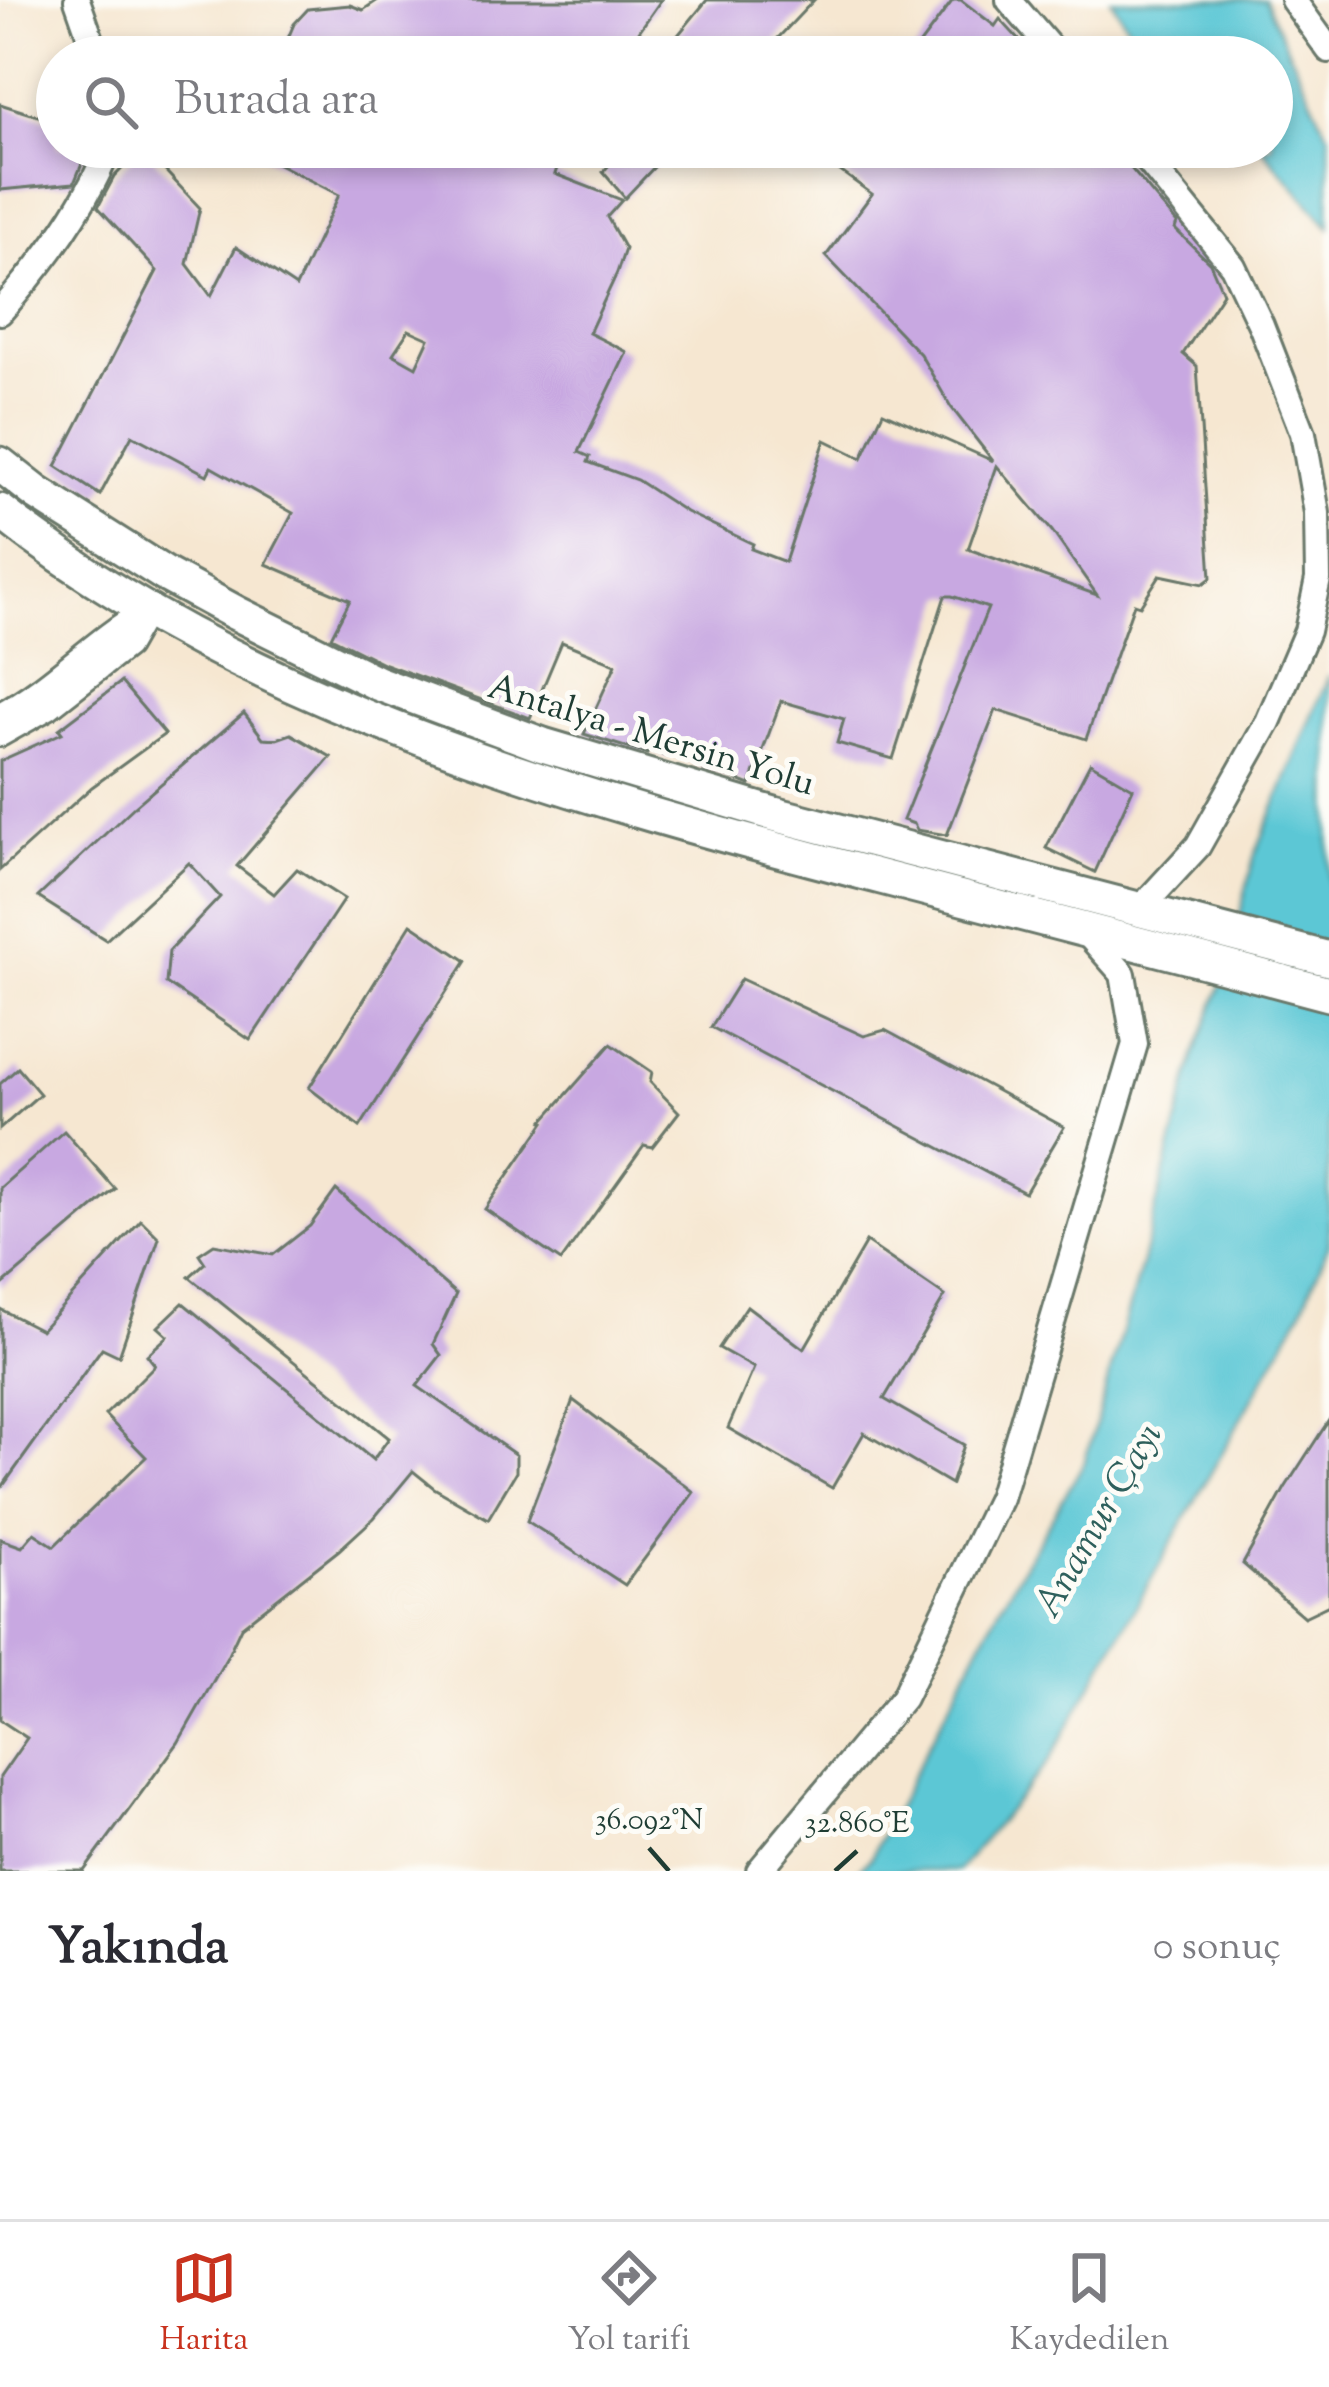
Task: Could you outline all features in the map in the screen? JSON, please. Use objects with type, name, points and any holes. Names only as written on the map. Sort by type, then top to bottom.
[{"type":"highway","name":"Antalya - Mersin Yolu","points":[[0,464],[166,575],[377,683],[543,745],[1149,924],[1329,994]]},
{"type":"highway","name":"Antalya - Mersin Yolu","points":[[0,511],[146,611],[220,650],[359,714],[529,778],[761,846],[1083,929],[1149,924],[1329,959]]},
{"type":"highway","points":[[146,611],[166,575]]},
{"type":"street","points":[[77,0],[90,36]]},
{"type":"street","points":[[1009,0],[1040,36]]},
{"type":"street","points":[[1293,0],[1329,50]]},
{"type":"street","points":[[0,312],[42,264],[100,168]]},
{"type":"street","points":[[1149,924],[1268,722],[1306,632],[1318,579],[1317,513],[1303,433],[1261,325],[1233,266],[1154,168]]},
{"type":"street","points":[[0,716],[39,692],[113,630],[146,611]]},
{"type":"street","points":[[0,734],[48,707],[126,646],[146,611]]},
{"type":"street","points":[[759,1871],[904,1698],[1000,1498],[1135,1044],[1123,974],[1083,929]]},
{"type":"water","points":[[1111,0],[1265,0],[1282,36],[1134,36]]},
{"type":"water","points":[[1293,60],[1329,136],[1329,227],[1279,168],[1293,168]]},
{"type":"water","name":"Anamur Çayı","points":[[1329,675],[1329,1244],[1301,1312],[1050,1760],[958,1871],[857,1871],[871,1857],[999,1608],[1085,1461],[1194,1057],[1224,978],[1254,857]]},
{"type":"building","points":[[378,0],[661,0],[636,36],[289,36],[308,9],[350,5],[363,10]]},
{"type":"building","points":[[707,0],[814,0],[780,36],[677,36]]},
{"type":"building","points":[[953,0],[961,0],[995,26],[1000,19],[1016,36],[926,36]]},
{"type":"building","points":[[0,104],[36,115],[36,168],[80,168],[74,183],[0,190]]},
{"type":"building","points":[[123,168],[163,168],[200,208],[187,264],[211,296],[236,247],[296,287],[339,195],[286,168],[557,168],[555,174],[622,200],[607,217],[625,249],[589,333],[627,352],[579,452],[590,457],[588,462],[637,480],[686,512],[753,544],[751,549],[785,562],[825,440],[862,458],[883,412],[993,461],[951,407],[920,354],[826,256],[872,194],[836,168],[1131,168],[1177,223],[1175,229],[1210,263],[1223,293],[1183,354],[1197,366],[1211,578],[1203,584],[1160,575],[1140,606],[1134,604],[1086,739],[996,710],[947,835],[917,830],[903,820],[988,608],[952,596],[945,596],[893,759],[837,743],[844,719],[781,701],[750,785],[670,753],[668,757],[649,750],[647,754],[584,734],[616,664],[562,642],[530,718],[385,664],[331,637],[350,600],[266,564],[293,513],[211,467],[207,475],[132,435],[100,495],[56,466],[157,271],[98,207]],"holes":[[[409,330],[429,339],[416,367],[393,354]],[[997,466],[1052,531],[1097,595],[968,549]]]},
{"type":"building","points":[[606,168],[653,168],[625,198],[603,172]]},
{"type":"building","points":[[121,682],[165,734],[92,787],[0,870],[0,761],[62,733],[59,729]]},
{"type":"building","points":[[244,713],[263,738],[291,734],[331,757],[237,866],[274,894],[297,869],[344,899],[250,1040],[166,983],[169,951],[220,897],[189,863],[106,940],[38,897]]},
{"type":"building","points":[[1090,763],[1133,788],[1095,872],[1046,848]]},
{"type":"building","points":[[411,924],[466,961],[360,1127],[309,1088]]},
{"type":"building","points":[[741,979],[864,1036],[885,1030],[1064,1127],[1025,1193],[711,1027]]},
{"type":"building","points":[[611,1044],[652,1072],[650,1082],[679,1112],[652,1147],[644,1145],[561,1261],[485,1209],[543,1121]]},
{"type":"building","points":[[18,1068],[40,1094],[0,1129],[0,1084]]},
{"type":"building","points":[[64,1131],[115,1189],[0,1287],[0,1188]]},
{"type":"building","points":[[336,1190],[456,1294],[433,1344],[441,1355],[417,1386],[516,1455],[516,1472],[488,1519],[413,1471],[374,1518],[339,1550],[241,1627],[178,1743],[84,1871],[0,1871],[0,1777],[27,1738],[0,1720],[0,1539],[22,1547],[34,1533],[54,1546],[146,1457],[105,1415],[155,1365],[147,1355],[168,1336],[158,1327],[183,1303],[373,1460],[389,1438],[189,1277],[205,1263],[199,1254],[214,1244],[273,1255],[310,1226]]},
{"type":"building","points":[[141,1220],[159,1238],[119,1356],[102,1348],[0,1490],[0,1309],[41,1330]]},
{"type":"building","points":[[866,1242],[945,1296],[884,1399],[964,1445],[951,1484],[864,1433],[832,1488],[728,1428],[754,1368],[719,1348],[747,1306],[804,1349]]},
{"type":"building","points":[[573,1400],[694,1492],[625,1585],[527,1521]]},
{"type":"building","points":[[1329,1420],[1329,1605],[1304,1617],[1243,1564]]}]
